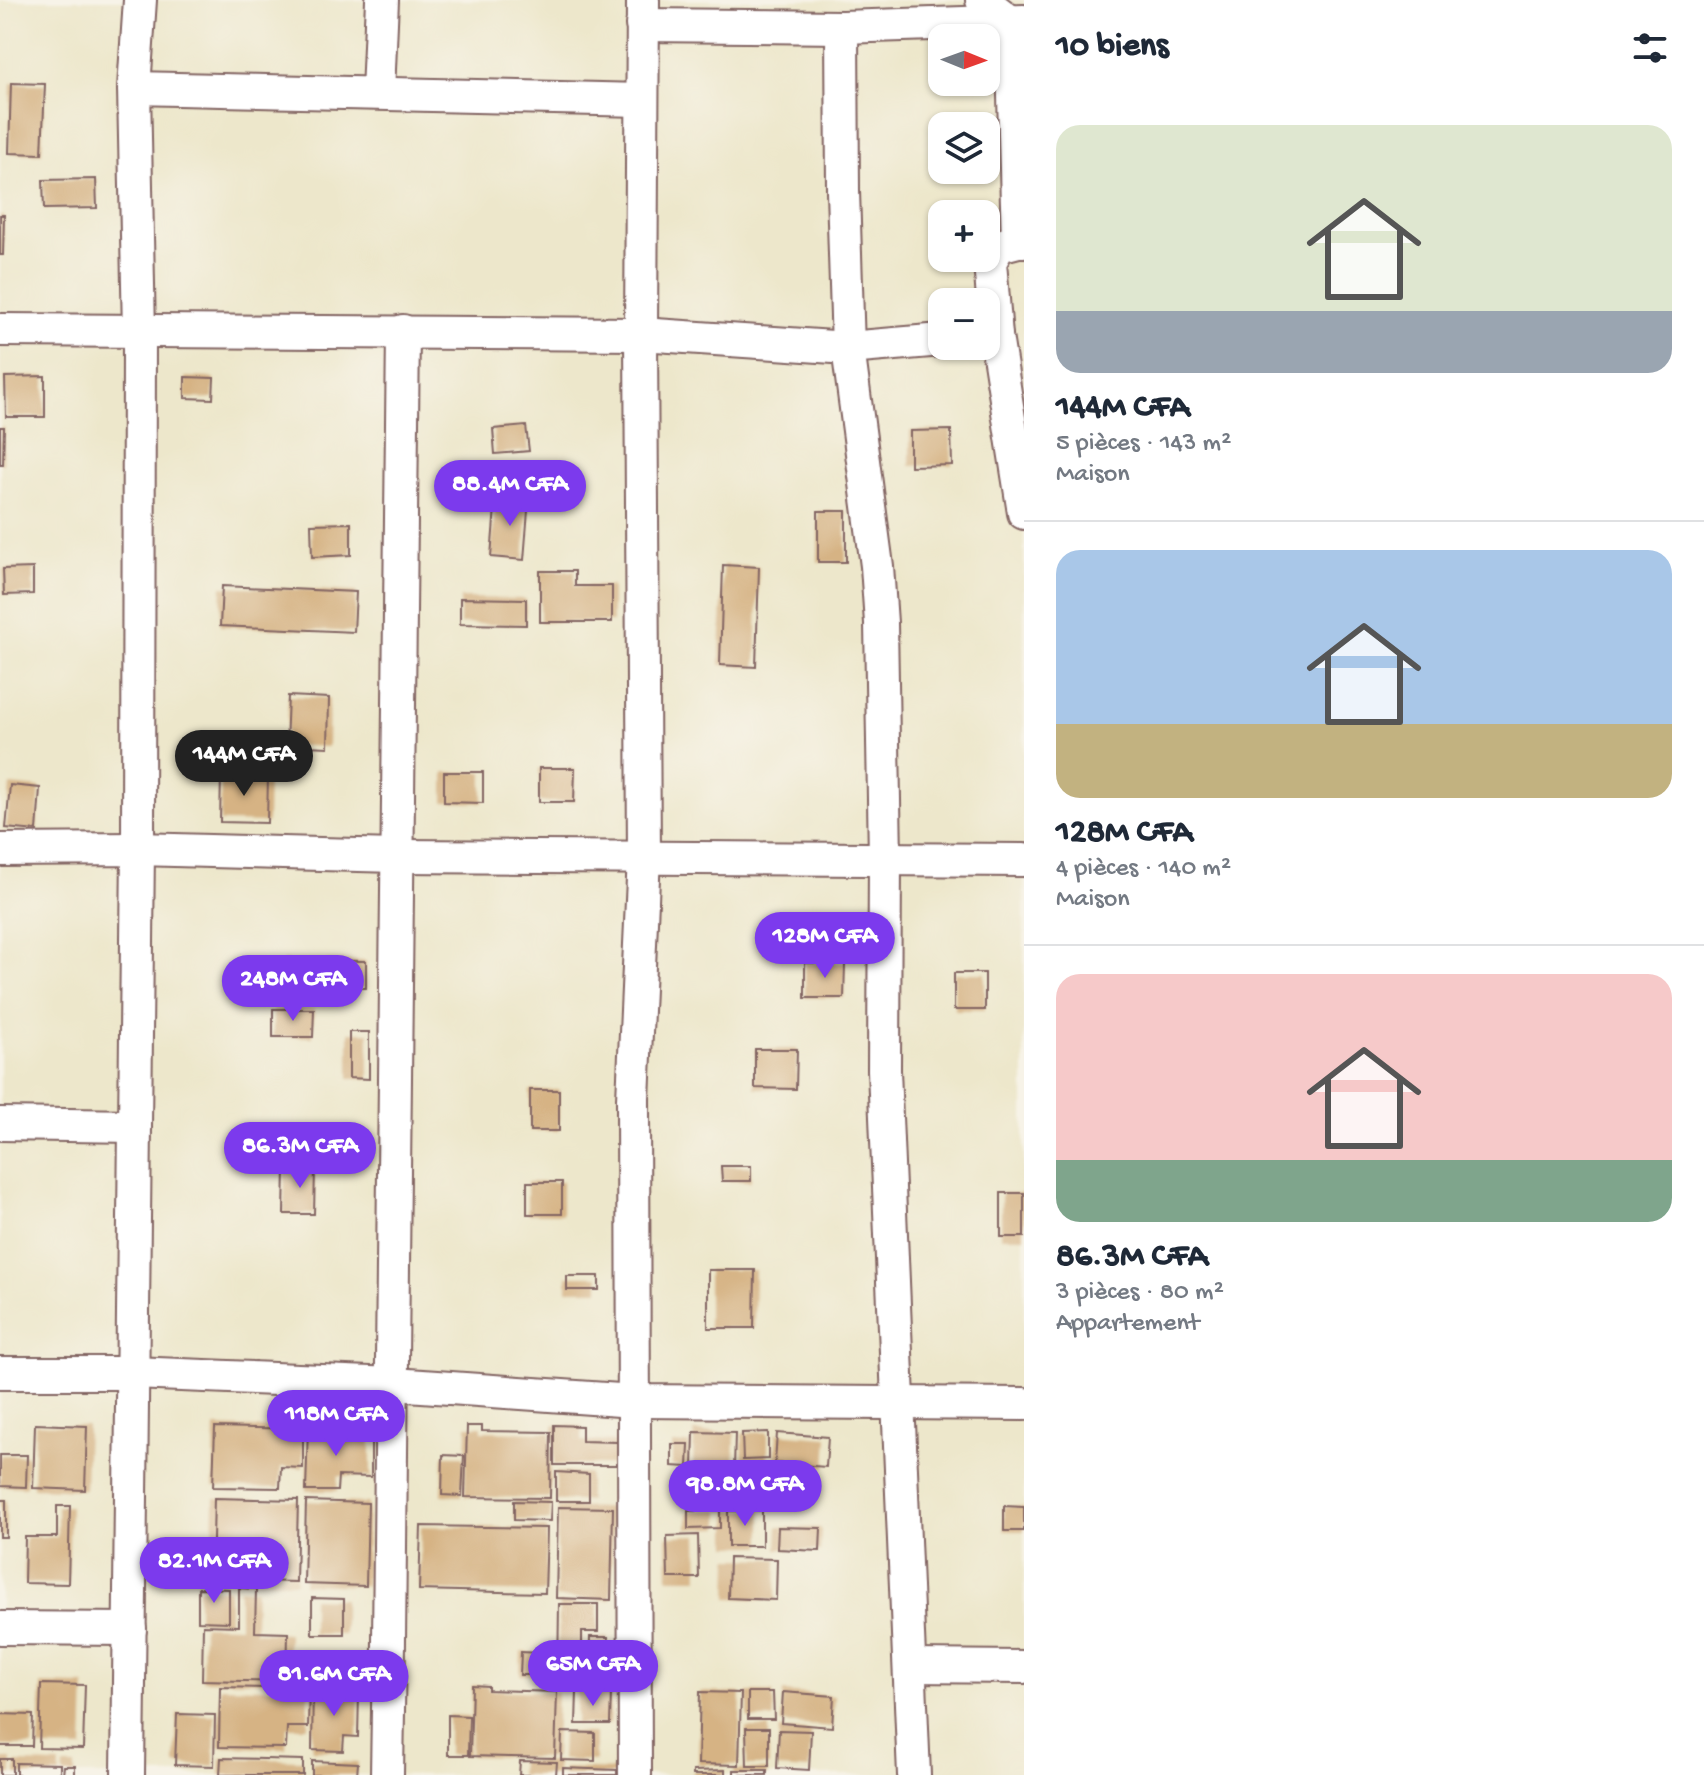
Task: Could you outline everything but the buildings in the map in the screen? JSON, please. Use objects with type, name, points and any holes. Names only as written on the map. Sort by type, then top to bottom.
[{"type":"street","points":[[128,1775],[138,849],[139,333],[134,88],[140,0]]},
{"type":"street","points":[[378,92],[382,0]]},
{"type":"street","points":[[982,0],[1018,22]]},
{"type":"street","points":[[635,1775],[633,1099],[644,856],[642,12],[842,27],[1018,22]]},
{"type":"street","points":[[990,288],[990,262],[999,246],[1021,241],[1018,22]]},
{"type":"street","points":[[842,27],[848,348],[878,580],[885,858],[884,1070],[914,1775]]},
{"type":"street","points":[[134,88],[642,100]]},
{"type":"street","points":[[0,330],[641,334],[848,348],[928,341]]},
{"type":"street","points":[[387,1775],[394,1384],[396,856],[403,331]]},
{"type":"street","points":[[995,360],[1024,513]]},
{"type":"street","points":[[0,850],[1024,860]]},
{"type":"street","points":[[0,1124],[135,1126]]},
{"type":"street","points":[[0,1373],[133,1373],[394,1384],[634,1401],[1024,1404]]},
{"type":"street","points":[[0,1628],[130,1629]]},
{"type":"street","points":[[910,1666],[1024,1667]]}]
